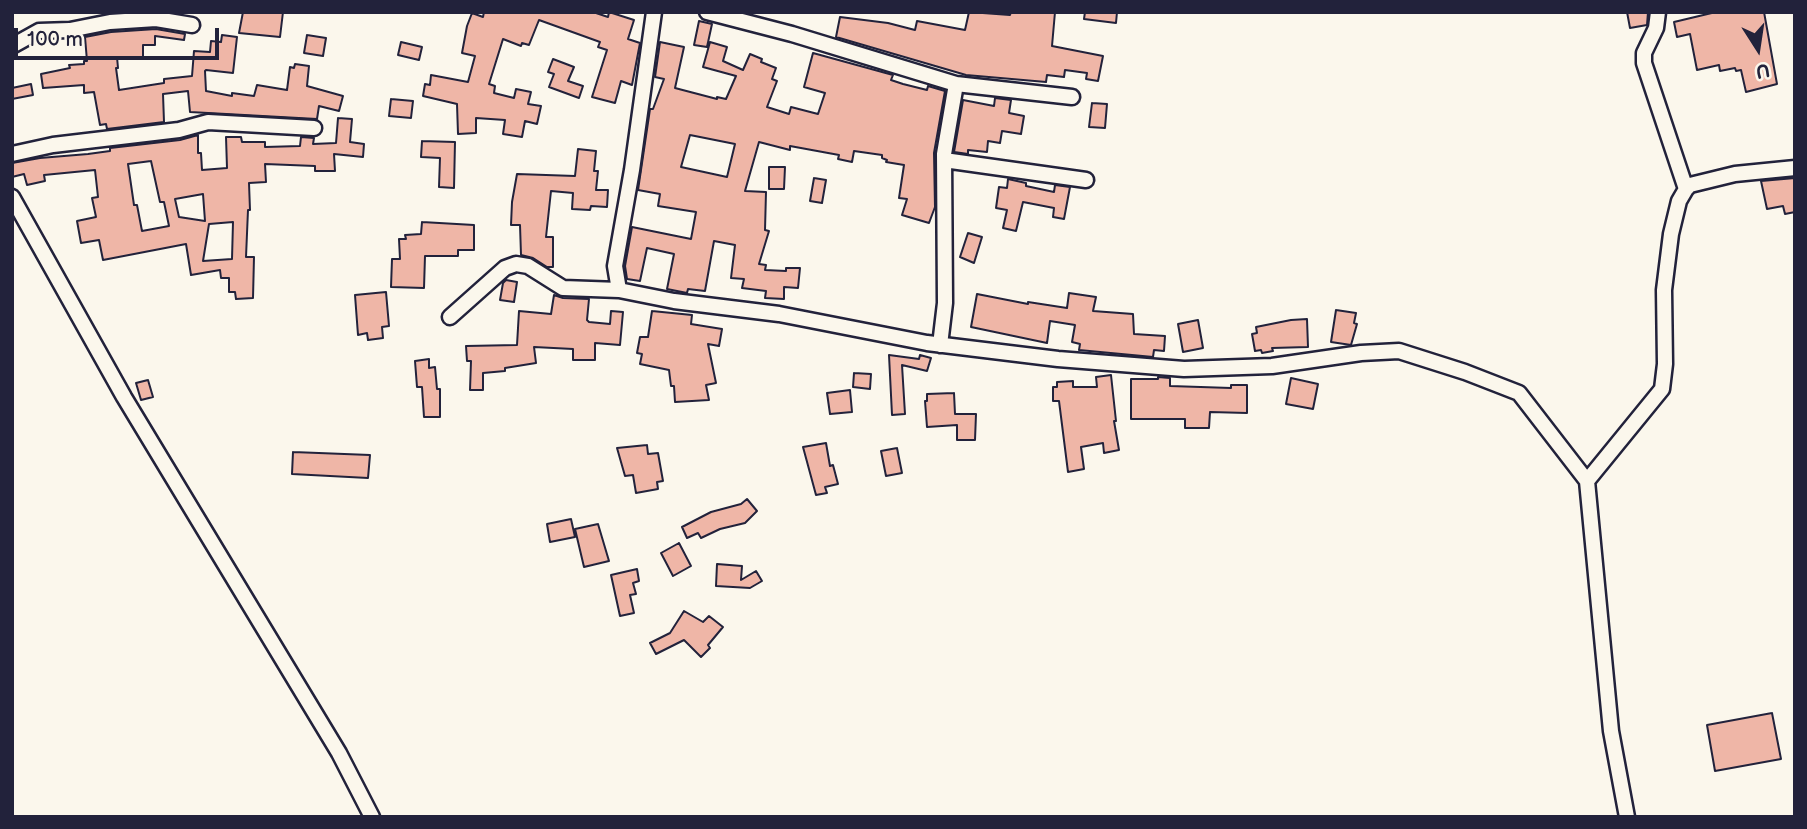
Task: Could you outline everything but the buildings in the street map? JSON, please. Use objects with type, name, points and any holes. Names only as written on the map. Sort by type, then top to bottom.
[{"type":"street","points":[[619,290],[615,266],[632,170],[654,12]]},
{"type":"street","points":[[707,12],[792,34],[956,84],[1072,97]]},
{"type":"street","points":[[1658,12],[1656,28],[1644,52],[1644,63],[1686,189]]},
{"type":"street","points":[[12,46],[40,31],[70,30],[120,21],[156,19],[192,25]]},
{"type":"street","points":[[940,345],[945,303],[944,160],[956,84]]},
{"type":"street","points":[[12,153],[53,145],[179,130],[208,122],[314,128]]},
{"type":"street","points":[[944,160],[1086,180]]},
{"type":"street","points":[[1587,481],[1658,396],[1663,384],[1664,290],[1671,234],[1679,201],[1686,189],[1690,185],[1735,174],[1795,168]]},
{"type":"street","points":[[12,197],[124,397],[339,752],[372,817]]},
{"type":"street","points":[[450,317],[505,268],[516,264],[528,266],[563,288],[619,290],[674,301],[779,314],[940,345],[1058,359],[1184,369],[1282,365],[1361,353],[1399,351],[1519,393],[1587,481],[1611,731],[1627,817]]}]
